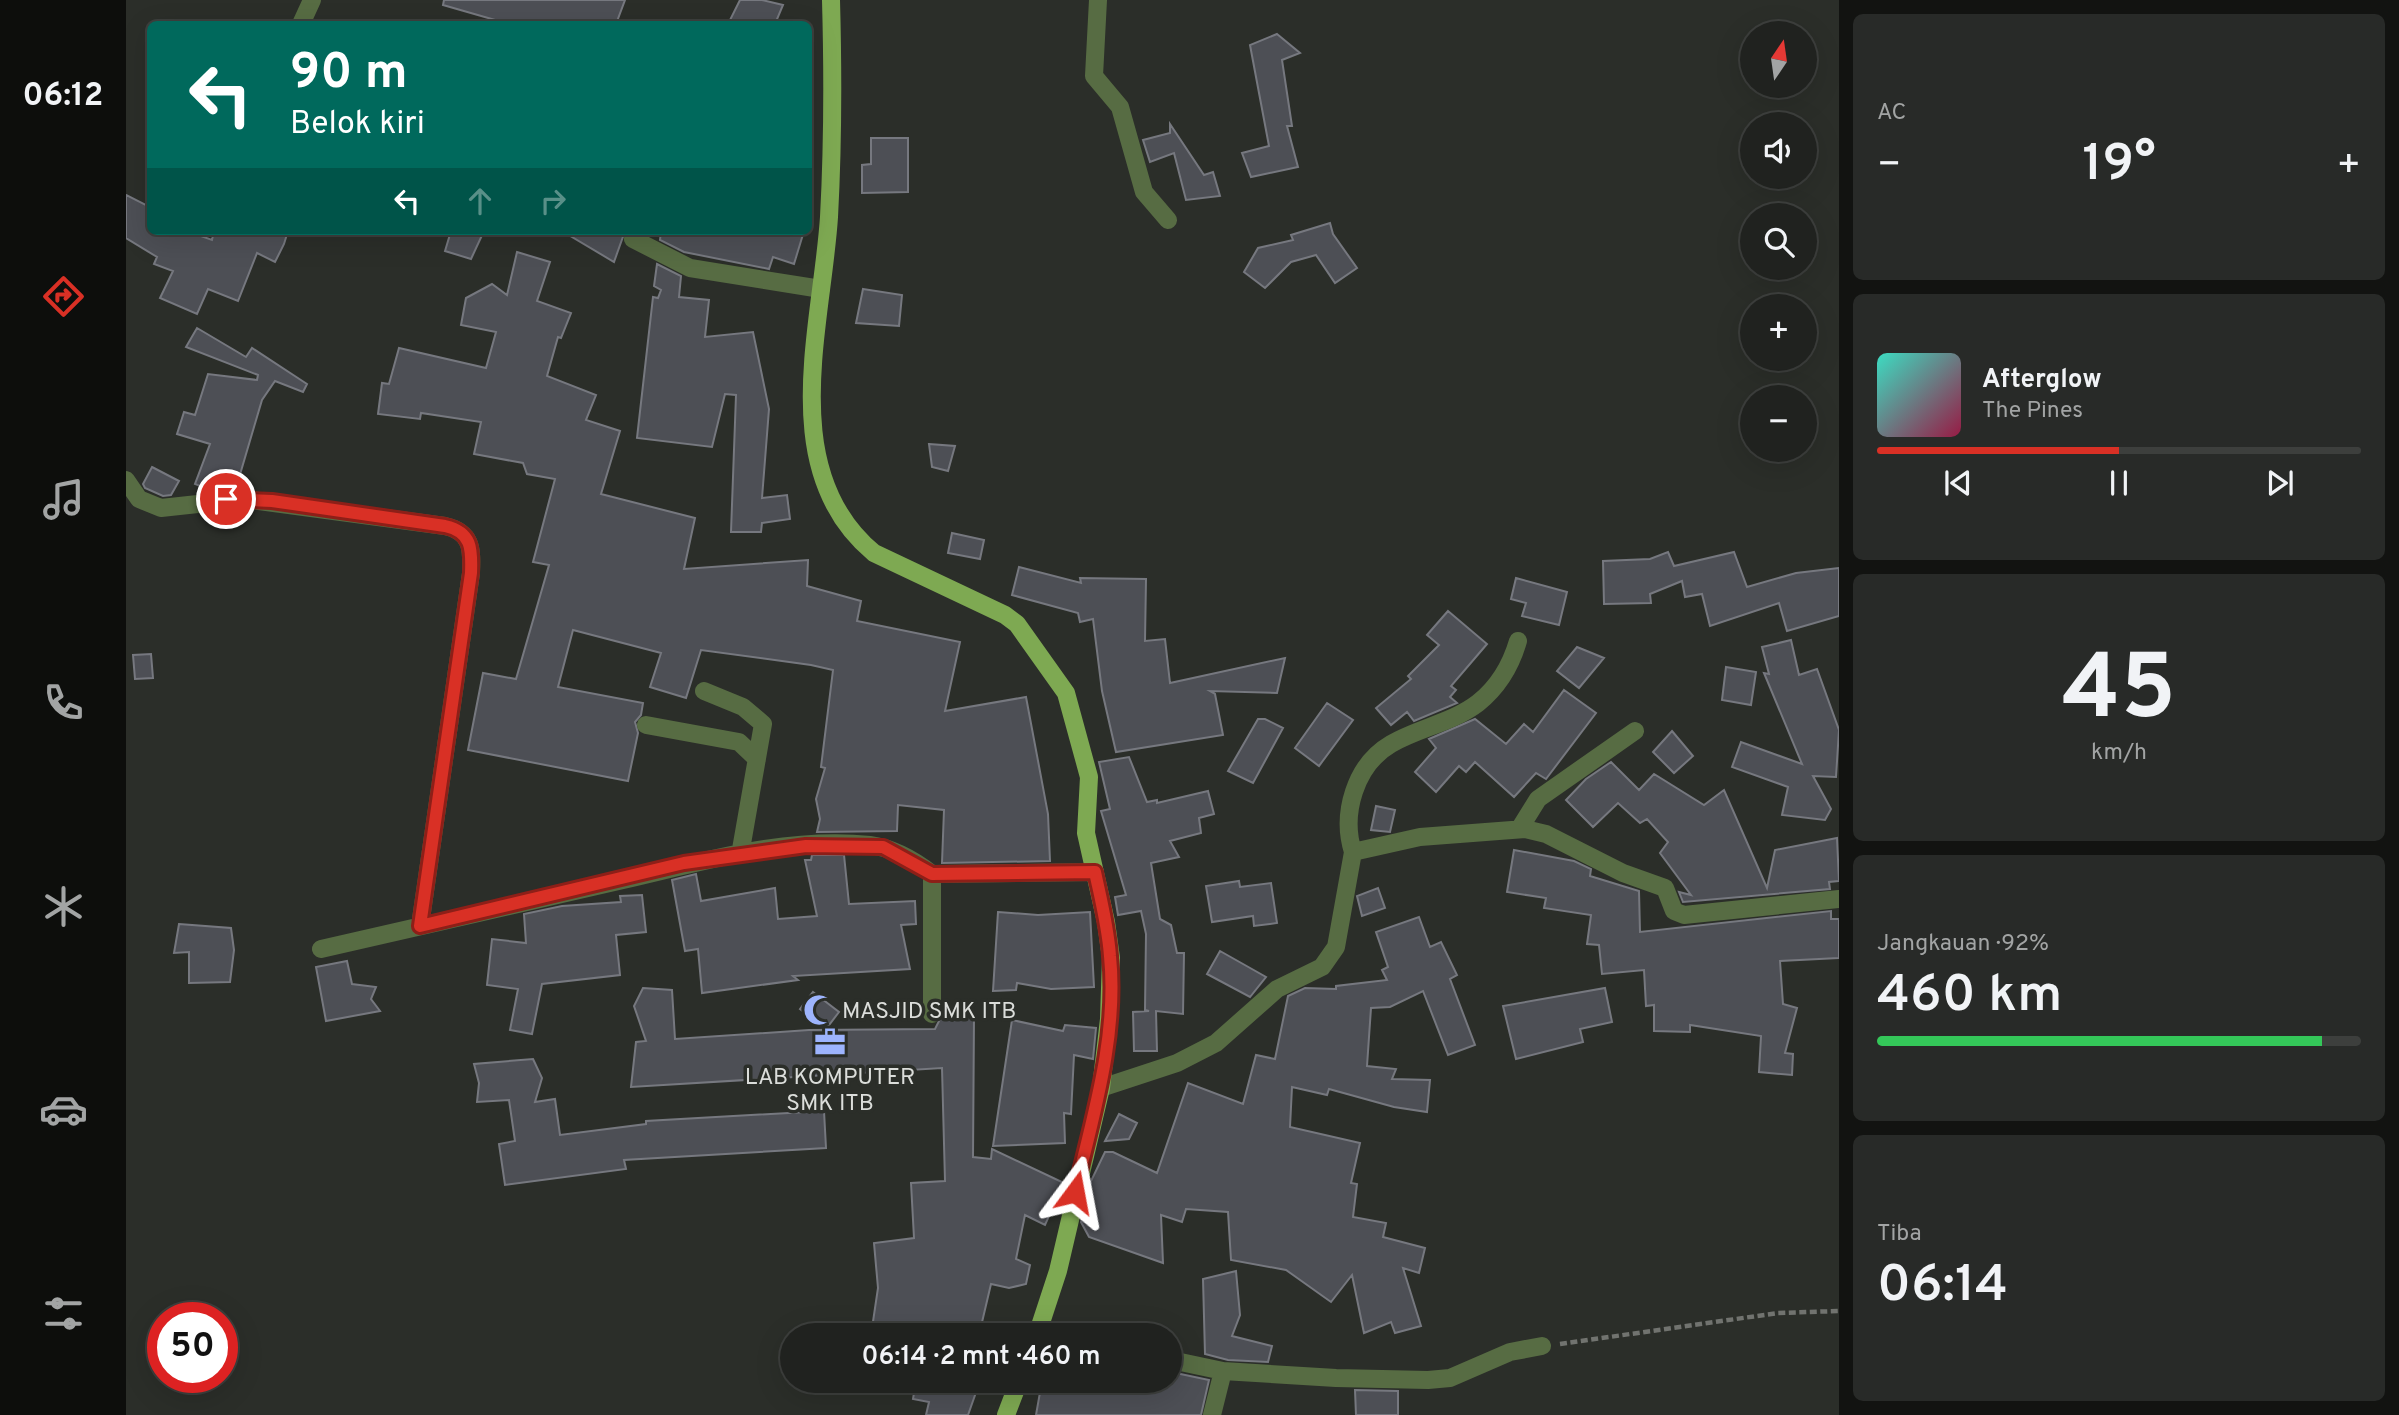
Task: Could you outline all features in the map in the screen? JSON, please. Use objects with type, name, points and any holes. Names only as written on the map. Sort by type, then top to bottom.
[{"type":"main road","points":[[831,0],[834,115],[815,343],[812,422],[820,465],[832,502],[860,542],[874,554],[1006,615],[1028,636],[1046,667],[1066,693],[1089,778],[1086,833],[1111,958],[1109,1019],[1101,1088],[1044,1323]]},
{"type":"main road","points":[[1006,1415],[1014,1393]]},
{"type":"street","points":[[302,21],[312,0]]},
{"type":"street","points":[[1098,0],[1094,76],[1120,107],[1144,192],[1168,220]]},
{"type":"street","points":[[633,239],[690,268],[821,289]]},
{"type":"street","points":[[126,480],[139,499],[161,508],[208,500],[272,501],[445,526],[458,529],[466,536],[471,544],[471,573],[420,926]]},
{"type":"street","points":[[1101,1088],[1177,1063],[1216,1043],[1277,989],[1322,967],[1336,947],[1353,852],[1347,818],[1354,791],[1367,764],[1390,744],[1448,720],[1478,703],[1506,670],[1518,641]]},
{"type":"street","points":[[704,691],[743,707],[763,724],[740,855]]},
{"type":"street","points":[[646,724],[739,742],[757,759]]},
{"type":"street","points":[[1520,828],[1527,812],[1538,799],[1635,731]]},
{"type":"street","points":[[1353,852],[1420,837],[1520,828],[1546,834],[1623,873],[1665,888],[1674,911],[1684,915],[1839,899]]},
{"type":"street","points":[[321,949],[684,863],[806,846],[868,845],[904,856],[932,874],[1095,872]]},
{"type":"street","points":[[932,874],[932,1014]]},
{"type":"street","points":[[1182,1362],[1223,1371],[1336,1378],[1439,1379],[1472,1371],[1510,1352],[1542,1346]]},
{"type":"street","points":[[1212,1415],[1223,1371]]},
{"type":"path","points":[[1542,1346],[1778,1313],[1839,1311]]},
{"type":"building","points":[[444,0],[625,0],[617,21],[499,21],[443,5]]},
{"type":"building","points":[[740,0],[762,0],[783,5],[776,21],[730,20]]},
{"type":"building","points":[[1277,34],[1300,53],[1282,60],[1292,126],[1287,126],[1298,167],[1251,177],[1242,153],[1269,146],[1250,45]]},
{"type":"building","points":[[1170,124],[1204,175],[1213,172],[1220,196],[1186,200],[1174,153],[1150,162],[1143,140],[1170,133]]},
{"type":"building","points":[[871,138],[908,138],[908,192],[862,193],[862,165],[871,164]]},
{"type":"building","points":[[126,195],[147,206],[147,235],[198,235],[212,240],[213,235],[287,235],[275,262],[257,253],[238,301],[208,289],[197,314],[160,298],[173,271],[154,264],[157,257],[126,238]]},
{"type":"building","points":[[1330,223],[1333,234],[1357,268],[1335,283],[1316,255],[1291,262],[1265,288],[1244,272],[1258,248],[1293,240],[1291,235]]},
{"type":"building","points":[[450,235],[482,235],[471,259],[445,251]]},
{"type":"building","points":[[569,235],[624,235],[614,262]]},
{"type":"building","points":[[661,235],[803,235],[794,264],[773,257],[769,269],[684,252],[660,240]]},
{"type":"building","points":[[517,252],[550,262],[537,301],[571,313],[561,338],[558,337],[547,376],[596,395],[586,420],[620,431],[601,494],[695,518],[684,569],[808,560],[807,586],[861,601],[857,621],[960,642],[945,711],[1026,697],[1048,814],[1050,861],[942,863],[944,810],[898,805],[897,831],[817,832],[820,819],[816,799],[825,768],[821,767],[833,670],[811,665],[701,650],[686,698],[650,687],[661,653],[573,630],[558,687],[643,703],[641,715],[635,722],[638,733],[628,781],[468,750],[483,673],[516,679],[549,565],[533,562],[555,479],[527,474],[523,463],[474,454],[481,422],[421,413],[420,419],[378,414],[382,383],[389,384],[399,348],[486,368],[496,332],[461,325],[466,298],[492,284],[507,295]]},
{"type":"building","points":[[657,264],[681,276],[679,297],[709,300],[705,337],[753,332],[769,409],[762,498],[787,495],[790,519],[762,523],[761,532],[731,532],[736,395],[725,394],[712,447],[637,438],[653,297],[658,298],[661,290],[654,286]]},
{"type":"building","points":[[863,289],[902,295],[899,326],[856,323]]},
{"type":"building","points":[[197,328],[246,357],[252,348],[307,384],[303,392],[275,381],[262,400],[236,488],[218,483],[213,491],[195,484],[210,444],[177,434],[184,412],[195,415],[208,374],[257,380],[258,375],[186,347]]},
{"type":"building","points":[[929,444],[955,446],[948,471],[932,467]]},
{"type":"building","points":[[152,467],[179,481],[171,495],[163,496],[145,488],[143,484]]},
{"type":"building","points":[[952,533],[984,540],[980,559],[948,553]]},
{"type":"building","points":[[1668,552],[1674,566],[1734,552],[1747,587],[1796,573],[1839,568],[1839,616],[1787,631],[1779,603],[1710,626],[1702,594],[1685,597],[1682,581],[1650,594],[1651,603],[1604,604],[1603,561],[1650,559]]},
{"type":"building","points":[[1019,567],[1081,583],[1080,578],[1146,579],[1145,641],[1165,639],[1170,683],[1285,658],[1277,693],[1210,691],[1215,694],[1223,735],[1116,752],[1102,691],[1093,619],[1080,622],[1078,613],[1012,595]]},
{"type":"building","points":[[1516,578],[1567,592],[1559,625],[1522,616],[1526,603],[1511,599]]},
{"type":"building","points":[[1448,611],[1487,644],[1451,686],[1456,690],[1450,697],[1457,703],[1414,721],[1407,712],[1391,725],[1376,708],[1411,679],[1408,676],[1439,645],[1427,635]]},
{"type":"building","points":[[1791,640],[1799,675],[1817,669],[1839,730],[1836,777],[1813,776],[1831,809],[1825,820],[1782,815],[1788,787],[1732,767],[1741,742],[1802,764],[1764,673],[1769,674],[1762,647]]},
{"type":"building","points":[[1577,647],[1604,658],[1579,688],[1557,671]]},
{"type":"building","points":[[151,654],[153,678],[135,679],[133,655]]},
{"type":"building","points":[[1726,667],[1756,672],[1751,705],[1722,700]]},
{"type":"building","points":[[1564,690],[1596,713],[1546,779],[1536,773],[1514,797],[1475,762],[1466,772],[1459,766],[1436,792],[1415,772],[1436,748],[1429,739],[1475,719],[1506,744],[1524,724],[1533,732]]},
{"type":"building","points":[[1327,703],[1353,720],[1319,766],[1295,748]]},
{"type":"building","points":[[1258,719],[1265,719],[1283,728],[1253,783],[1228,771]]},
{"type":"building","points":[[1672,731],[1693,756],[1674,773],[1653,752]]},
{"type":"building","points":[[1129,757],[1147,802],[1157,800],[1157,803],[1208,791],[1214,814],[1199,818],[1201,833],[1170,841],[1179,857],[1151,863],[1160,919],[1171,925],[1177,953],[1184,953],[1183,1014],[1156,1011],[1157,1051],[1134,1051],[1133,1012],[1149,1011],[1145,1010],[1146,934],[1141,911],[1118,915],[1115,897],[1126,895],[1101,811],[1110,809],[1099,762]]},
{"type":"building","points":[[1611,762],[1639,790],[1654,774],[1704,805],[1724,790],[1767,888],[1775,850],[1837,838],[1839,881],[1829,882],[1830,889],[1683,902],[1679,892],[1691,895],[1660,853],[1668,842],[1647,819],[1640,823],[1618,803],[1593,827],[1566,800],[1586,779]]},
{"type":"building","points":[[1376,806],[1395,810],[1390,832],[1371,830]]},
{"type":"building","points":[[1514,850],[1574,861],[1591,869],[1590,876],[1639,891],[1640,932],[1831,911],[1831,919],[1839,919],[1839,958],[1780,961],[1783,1004],[1797,1008],[1785,1053],[1793,1054],[1792,1075],[1759,1072],[1761,1036],[1690,1025],[1690,1032],[1654,1031],[1654,1005],[1646,1006],[1644,970],[1602,974],[1599,945],[1587,944],[1591,915],[1544,908],[1546,898],[1507,892]]},
{"type":"building","points":[[812,855],[844,855],[849,904],[915,901],[916,924],[901,925],[910,969],[793,976],[798,980],[702,993],[698,949],[685,951],[672,880],[696,874],[701,901],[775,888],[778,919],[817,916],[805,860],[811,860]]},
{"type":"building","points":[[1239,881],[1240,887],[1271,883],[1277,923],[1254,926],[1253,916],[1212,922],[1206,886]]},
{"type":"building","points":[[1378,888],[1385,908],[1362,916],[1357,896]]},
{"type":"building","points":[[642,895],[646,932],[616,935],[620,975],[542,984],[532,1034],[510,1030],[518,989],[487,985],[492,939],[526,943],[524,914],[562,906],[621,902],[620,896]]},
{"type":"building","points":[[998,912],[1038,915],[1090,912],[1094,987],[1051,989],[1017,983],[1016,990],[993,991]]},
{"type":"building","points":[[1419,917],[1430,947],[1441,942],[1457,975],[1450,979],[1475,1045],[1448,1055],[1423,991],[1390,1007],[1371,1008],[1367,1066],[1396,1069],[1392,1079],[1430,1080],[1427,1112],[1394,1107],[1329,1089],[1327,1095],[1292,1087],[1290,1127],[1360,1143],[1351,1183],[1357,1184],[1353,1217],[1386,1223],[1383,1237],[1425,1248],[1419,1273],[1403,1268],[1421,1326],[1395,1333],[1391,1322],[1364,1333],[1352,1275],[1331,1302],[1286,1270],[1231,1260],[1228,1212],[1186,1209],[1182,1222],[1161,1215],[1163,1263],[1089,1237],[1081,1222],[1091,1181],[1105,1152],[1113,1152],[1157,1173],[1188,1083],[1243,1104],[1256,1055],[1275,1059],[1288,996],[1305,988],[1336,989],[1336,986],[1387,980],[1382,970],[1388,967],[1376,932]]},
{"type":"building","points":[[179,924],[231,928],[234,950],[230,982],[189,983],[189,952],[174,953]]},
{"type":"building","points":[[1220,951],[1266,977],[1250,997],[1207,974]]},
{"type":"building","points":[[347,961],[352,984],[376,987],[371,999],[380,1011],[326,1021],[316,967]]},
{"type":"building","points":[[643,988],[672,990],[675,1039],[809,1030],[935,1029],[943,1013],[974,1016],[973,1157],[991,1159],[992,1149],[1064,1183],[1045,1225],[1025,1215],[1016,1259],[1030,1265],[1026,1284],[1009,1288],[991,1284],[982,1323],[873,1323],[878,1288],[874,1243],[914,1238],[911,1183],[945,1181],[942,1068],[631,1087],[636,1042],[646,1041],[634,1006]]},
{"type":"building","points":[[1605,988],[1612,1022],[1580,1029],[1583,1042],[1516,1059],[1503,1006]]},
{"type":"building","name":"MASJID SMK ITB","points":[[813,992],[839,1012],[826,1029],[800,1009]]},
{"type":"building","points":[[1012,1020],[1063,1031],[1065,1025],[1096,1028],[1093,1059],[1074,1055],[1071,1114],[1064,1113],[1065,1143],[993,1146]]},
{"type":"building","points":[[533,1059],[542,1078],[535,1102],[555,1099],[560,1135],[646,1124],[646,1121],[824,1111],[826,1148],[624,1160],[626,1169],[505,1185],[499,1144],[515,1141],[509,1100],[477,1102],[479,1083],[474,1064]]},
{"type":"building","points":[[1119,1114],[1137,1123],[1129,1139],[1105,1141]]},
{"type":"building","points":[[1236,1271],[1240,1315],[1232,1336],[1272,1346],[1268,1362],[1228,1360],[1205,1354],[1203,1279]]},
{"type":"building","points":[[1182,1374],[1209,1380],[1201,1415],[1036,1415],[1040,1393],[1182,1393]]},
{"type":"building","points":[[1355,1390],[1398,1391],[1398,1415],[1356,1415]]},
{"type":"building","points":[[914,1393],[976,1393],[968,1415],[926,1415],[929,1402],[913,1399]]},
{"type":"place","name":"MASJID SMK ITB","points":[[819,1010]]},
{"type":"place","name":"LAB KOMPUTER SMK ITB","points":[[830,1042]]},
{"type":"route","points":[[226,499],[272,501],[445,526],[458,529],[471,544],[471,573],[420,926],[684,863],[774,848],[849,844],[883,847],[904,856],[932,874],[1095,872],[1111,958],[1111,988],[1101,1088],[1075,1192]]}]
